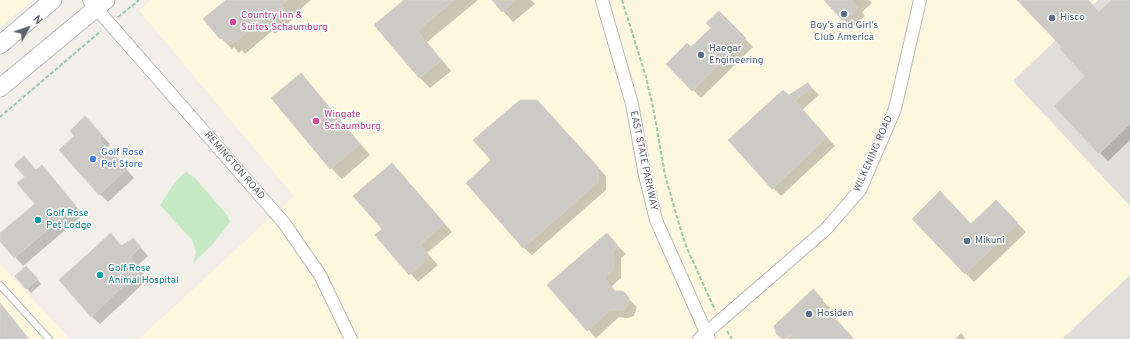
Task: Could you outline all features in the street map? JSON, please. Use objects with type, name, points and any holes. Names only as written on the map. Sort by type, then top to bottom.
[{"type":"main road","points":[[0,45],[53,0]]},
{"type":"main road","points":[[0,88],[97,3]]},
{"type":"street","name":"EAST STATE PARKWAY","points":[[602,0],[632,104],[645,175],[656,220],[705,337]]},
{"type":"street","name":"WILKENING ROAD","points":[[705,337],[720,320],[826,229],[860,190],[895,109],[920,0]]},
{"type":"street","name":"REMINGTON ROAD","points":[[97,3],[284,223],[320,276],[351,339]]},
{"type":"lane","points":[[0,285],[49,339]]},
{"type":"path","points":[[128,10],[139,0]]},
{"type":"path","points":[[622,0],[646,77],[665,175],[679,224],[699,278],[720,320],[732,339]]},
{"type":"path","points":[[0,117],[80,49]]},
{"type":"shaded area","points":[[0,0],[33,0],[0,27]]},
{"type":"shaded area","points":[[151,0],[1130,0],[1130,339],[139,339],[294,196],[139,10]]},
{"type":"shaded area","points":[[1098,0],[1130,0],[1130,206],[1013,81]]},
{"type":"shaded area","points":[[0,264],[70,339],[0,339]]},
{"type":"shaded area","points":[[1130,275],[1130,339],[1062,339]]},
{"type":"green space","points":[[186,172],[194,177],[227,215],[230,222],[211,246],[193,263],[196,252],[192,240],[160,205],[176,181]]},
{"type":"building","name":"Country Inn & Suites Schaumburg","points":[[226,0],[287,0],[281,5],[283,8],[263,24],[261,21],[233,43],[231,40],[227,42],[223,37],[220,39],[203,19]]},
{"type":"building","points":[[404,0],[454,0],[417,31],[441,60],[419,78],[374,25]]},
{"type":"building","points":[[492,0],[516,0],[502,12]]},
{"type":"building","name":"Boy's and Girl's Club America","points":[[824,0],[851,0],[858,8],[843,21]]},
{"type":"building","points":[[1017,0],[1088,0],[1099,12],[1112,0],[1130,0],[1130,124],[1099,154],[1054,106],[1085,76],[1060,49],[1062,47]]},
{"type":"building","name":"Haegar Engineering","points":[[719,11],[746,38],[692,91],[666,64],[687,43],[691,47],[711,28],[706,23]]},
{"type":"building","name":"Wingate Schaumburg","points":[[301,73],[360,144],[330,169],[271,98]]},
{"type":"building","points":[[808,83],[811,87],[795,101],[827,137],[772,189],[728,140],[783,90],[789,95]]},
{"type":"building","points":[[520,100],[537,100],[598,167],[598,182],[523,248],[466,183],[491,160],[473,140]]},
{"type":"building","name":"Golf Rose Pet Store","points":[[85,116],[103,136],[99,139],[127,169],[99,195],[59,150],[74,136],[70,131]]},
{"type":"building","name":"Golf Rose Pet Lodge","points":[[24,156],[36,170],[42,165],[76,206],[14,258],[0,241],[0,233],[35,204],[17,183],[25,177],[14,165]]},
{"type":"building","points":[[392,163],[444,223],[420,245],[430,257],[409,275],[375,235],[382,229],[353,196]]},
{"type":"building","name":"Mikuni","points":[[940,191],[971,224],[996,200],[1018,223],[965,274],[912,219]]},
{"type":"building","name":"Golf Rose Animal Hospital","points":[[111,233],[121,246],[133,238],[141,247],[130,257],[140,270],[91,317],[59,280]]},
{"type":"building","points":[[607,233],[618,246],[613,250],[613,270],[604,278],[615,291],[623,291],[626,294],[629,298],[629,303],[624,310],[610,310],[587,331],[547,285]]},
{"type":"building","points":[[26,266],[38,279],[26,289],[15,276]]},
{"type":"building","name":"Hosiden","points":[[813,289],[823,300],[820,302],[854,339],[794,339],[790,335],[785,339],[782,339],[776,333],[774,326]]},
{"type":"building","points":[[0,303],[29,339],[0,339]]},
{"type":"place","name":"Boy's and Girl's Club America","points":[[844,14]]},
{"type":"place","name":"Hisco","points":[[1052,18]]},
{"type":"place","name":"Country Inn & Suites Schaumburg","points":[[233,22]]},
{"type":"place","name":"Haegar Engineering","points":[[701,55]]},
{"type":"place","name":"Wingate Schaumburg","points":[[316,121]]},
{"type":"place","name":"Golf Rose Pet Store","points":[[93,159]]},
{"type":"place","name":"Golf Rose Pet Lodge","points":[[38,220]]},
{"type":"place","name":"Mikuni","points":[[967,241]]},
{"type":"place","name":"Golf Rose Animal Hospital","points":[[100,275]]},
{"type":"place","name":"Hosiden","points":[[809,314]]}]
